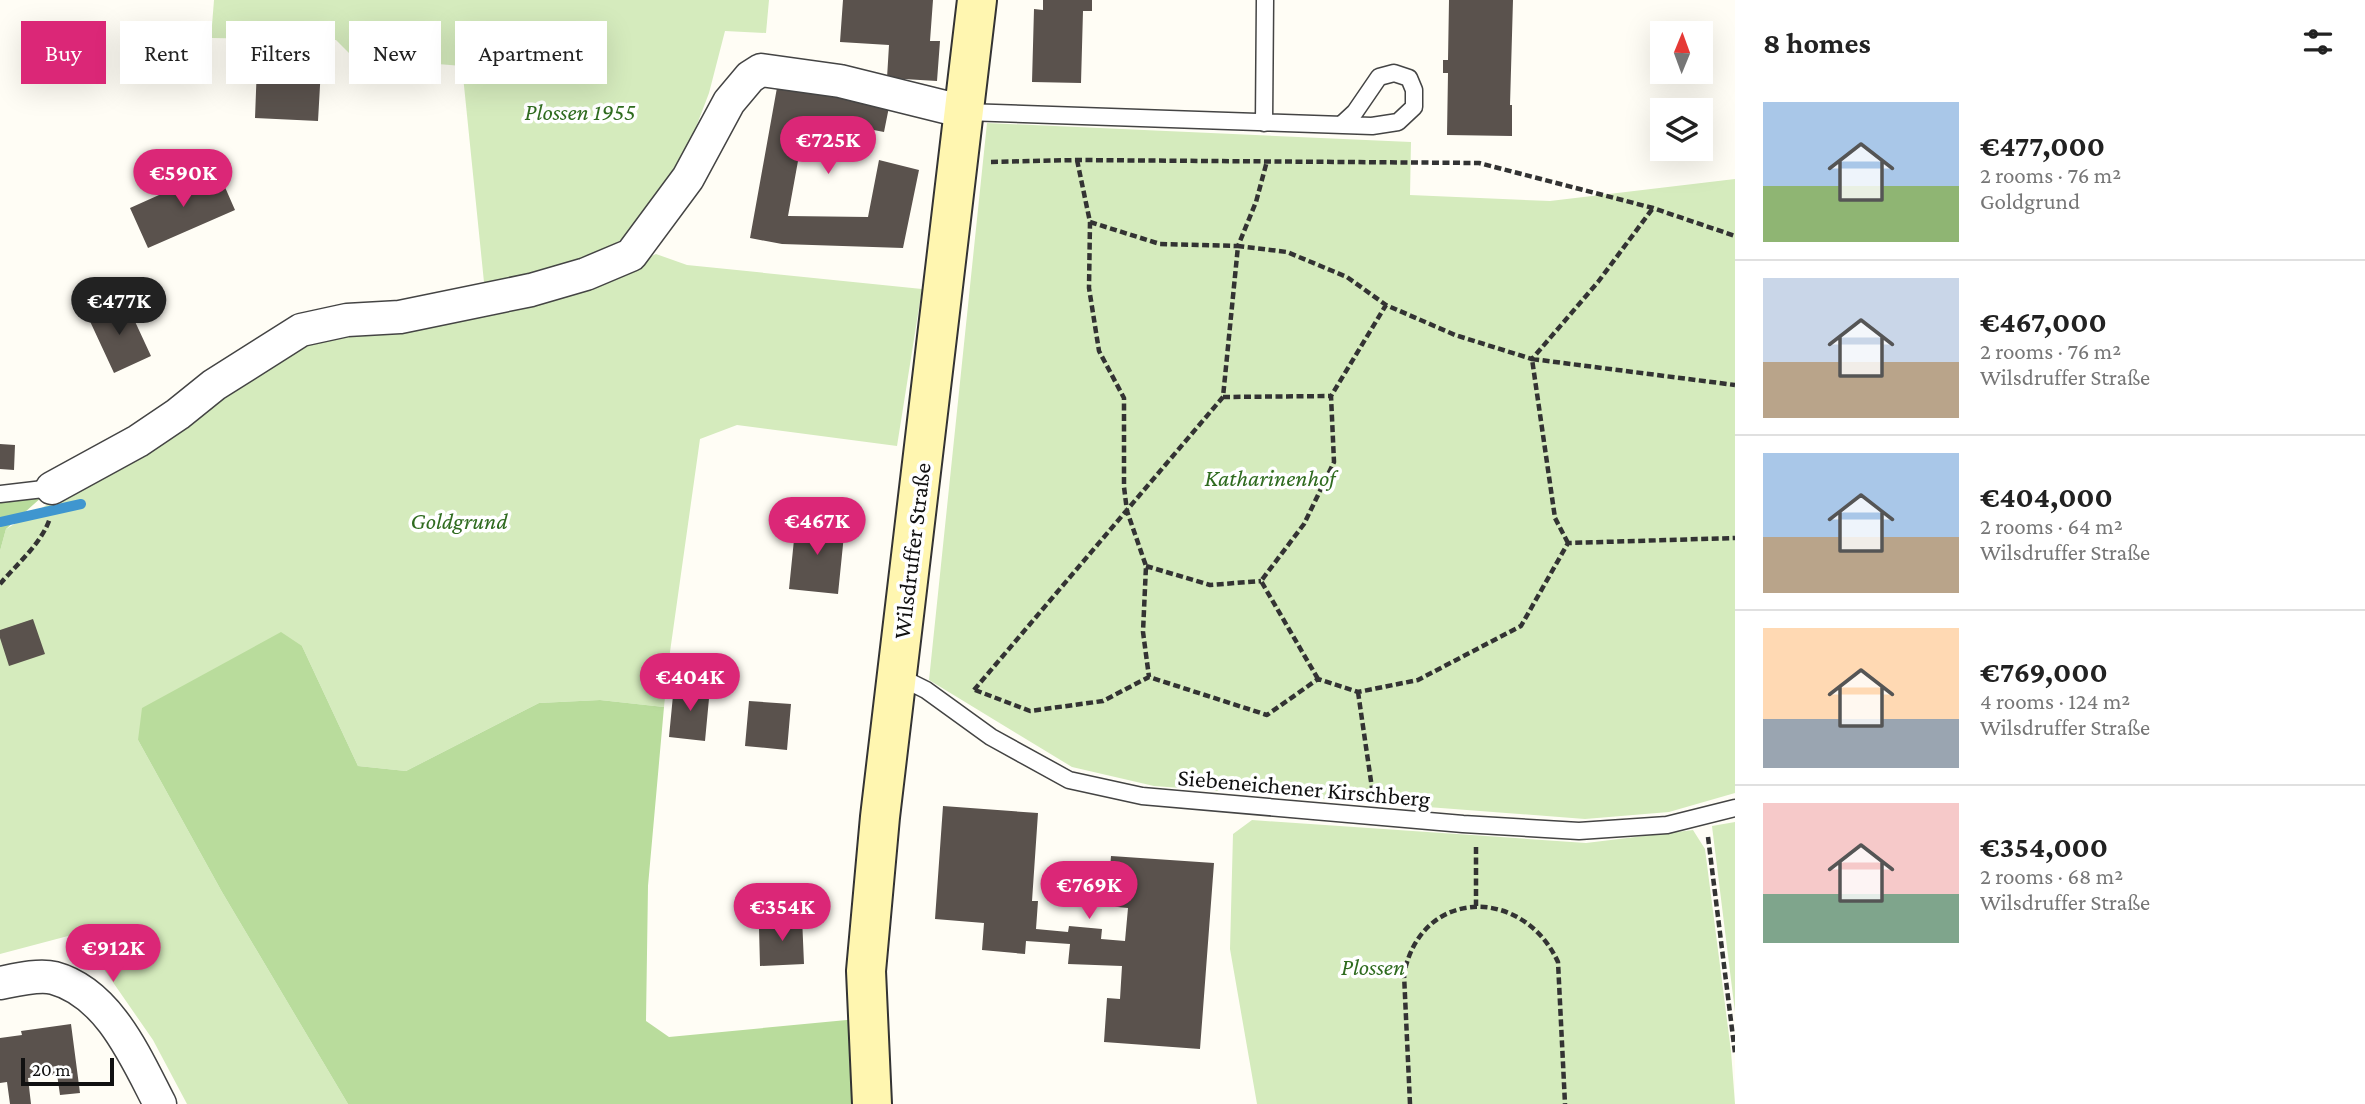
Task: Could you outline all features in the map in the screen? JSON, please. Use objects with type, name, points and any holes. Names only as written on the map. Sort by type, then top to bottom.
[{"type":"main road","name":"Wilsdruffer Straße","points":[[872,1104],[866,971],[880,817],[912,683],[959,163],[977,0]]},
{"type":"street","points":[[52,488],[138,441],[178,414],[214,384],[301,330],[348,320],[400,317],[531,290],[586,274],[631,255],[688,178],[729,102],[750,77],[761,71],[840,80],[965,112]]},
{"type":"street","points":[[0,983],[51,977],[79,987],[108,1015],[132,1049],[160,1104]]},
{"type":"lane","points":[[1264,123],[1265,0]]},
{"type":"lane","points":[[965,112],[1264,123],[1372,126],[1398,122],[1413,107],[1414,90],[1409,78],[1394,73],[1379,77],[1355,112],[1340,125]]},
{"type":"lane","points":[[0,494],[52,488]]},
{"type":"lane","name":"Siebeneichener Kirschberg","points":[[912,683],[991,737],[1069,780],[1142,796],[1476,825],[1579,831],[1627,830],[1667,825],[1735,808]]},
{"type":"path","points":[[959,163],[1077,160],[1479,163],[1653,208],[1735,236]]},
{"type":"path","points":[[1077,160],[1090,222],[1089,288],[1099,351],[1124,398],[1124,487],[1127,512],[1146,566],[1143,632],[1149,677]]},
{"type":"path","points":[[974,690],[1223,397],[1238,246],[1256,202],[1266,162]]},
{"type":"path","points":[[1568,543],[1555,518],[1532,359],[1598,282],[1653,208]]},
{"type":"path","points":[[1090,222],[1160,244],[1238,246],[1287,252],[1347,277],[1386,305],[1455,335],[1532,359],[1735,385]]},
{"type":"path","points":[[1146,566],[1210,585],[1262,581],[1304,524],[1334,462],[1331,396],[1386,305]]},
{"type":"path","points":[[1223,397],[1331,396]]},
{"type":"path","points":[[0,584],[48,525]]},
{"type":"path","points":[[1568,543],[1735,538]]},
{"type":"path","points":[[1262,581],[1318,679],[1358,692],[1418,680],[1521,626],[1568,543]]},
{"type":"path","points":[[912,683],[974,690],[1030,711],[1103,701],[1149,677],[1267,715],[1318,679]]},
{"type":"path","points":[[1358,692],[1373,797]]},
{"type":"path","points":[[1705,815],[1735,1053]]},
{"type":"path","points":[[1476,825],[1476,906]]},
{"type":"path","points":[[1410,1104],[1404,974],[1408,954],[1424,932],[1445,915],[1463,906],[1486,906],[1505,912],[1524,922],[1552,949],[1558,962],[1565,1104]]},
{"type":"green space","name":"Plossen 1955","points":[[214,0],[769,0],[766,33],[725,31],[709,93],[682,164],[632,233],[585,262],[485,292],[464,84],[607,84],[607,21],[455,21],[455,65],[441,64],[441,21],[349,21],[349,53],[335,40],[335,21],[226,21],[226,38],[212,38]]},
{"type":"green space","name":"Katharinenhof","points":[[987,123],[1411,142],[1410,195],[1550,201],[1735,179],[1735,793],[1669,812],[1585,819],[1154,786],[1072,767],[929,680]]},
{"type":"green space","name":"Goldgrund","points":[[656,254],[687,265],[922,289],[897,446],[737,425],[700,439],[664,707],[600,700],[539,703],[406,771],[358,766],[302,646],[138,740],[222,892],[348,1104],[187,1104],[153,1040],[92,952],[68,936],[0,954],[0,551],[6,529],[123,460],[318,338],[575,290]]},
{"type":"green space","points":[[52,488],[6,529],[0,551],[0,494]]},
{"type":"green space","points":[[281,632],[302,646],[358,766],[406,771],[539,703],[600,700],[664,707],[648,886],[646,1021],[669,1037],[868,1018],[872,1104],[348,1104],[222,892],[138,740],[142,708]]},
{"type":"green space","name":"Plossen","points":[[1252,820],[1586,843],[1693,830],[1705,849],[1731,1051],[1735,1104],[1257,1104],[1230,949],[1233,834]]},
{"type":"green space","points":[[1735,822],[1735,1012],[1712,826]]},
{"type":"building","points":[[843,0],[933,0],[930,41],[940,41],[937,81],[887,78],[889,45],[840,42]]},
{"type":"building","points":[[1043,0],[1092,0],[1092,11],[1083,11],[1081,83],[1032,82],[1034,9],[1043,10]]},
{"type":"building","points":[[1449,0],[1513,0],[1510,105],[1512,136],[1447,135],[1448,73],[1443,73],[1443,60],[1448,60]]},
{"type":"building","points":[[778,82],[890,102],[884,132],[806,117],[788,216],[868,217],[879,160],[919,170],[903,248],[782,244],[750,238]]},
{"type":"building","points":[[256,84],[320,84],[318,121],[255,118]]},
{"type":"building","points":[[217,169],[235,210],[148,248],[130,208]]},
{"type":"building","points":[[125,300],[151,356],[114,373],[88,317]]},
{"type":"building","points":[[0,444],[15,445],[14,470],[0,469]]},
{"type":"building","points":[[796,520],[845,525],[838,594],[789,589]]},
{"type":"building","points":[[33,619],[45,654],[9,666],[0,630]]},
{"type":"building","points":[[674,685],[710,688],[705,741],[669,737]]},
{"type":"building","points":[[749,701],[791,704],[787,750],[745,746]]},
{"type":"building","points":[[943,806],[1038,813],[1032,901],[1038,901],[1036,929],[1068,932],[1069,926],[1102,929],[1101,939],[1125,941],[1128,908],[1107,906],[1111,856],[1214,863],[1200,1049],[1104,1042],[1107,998],[1120,999],[1122,966],[1068,964],[1070,944],[1026,941],[1025,954],[982,950],[984,923],[935,919]]},
{"type":"building","points":[[802,917],[804,964],[760,966],[759,928],[778,928],[778,918]]},
{"type":"building","points":[[71,1024],[80,1093],[60,1095],[57,1074],[28,1078],[31,1104],[10,1104],[7,1082],[0,1083],[0,1038],[22,1035],[21,1031]]},
{"type":"waterway","points":[[0,522],[81,504]]}]
